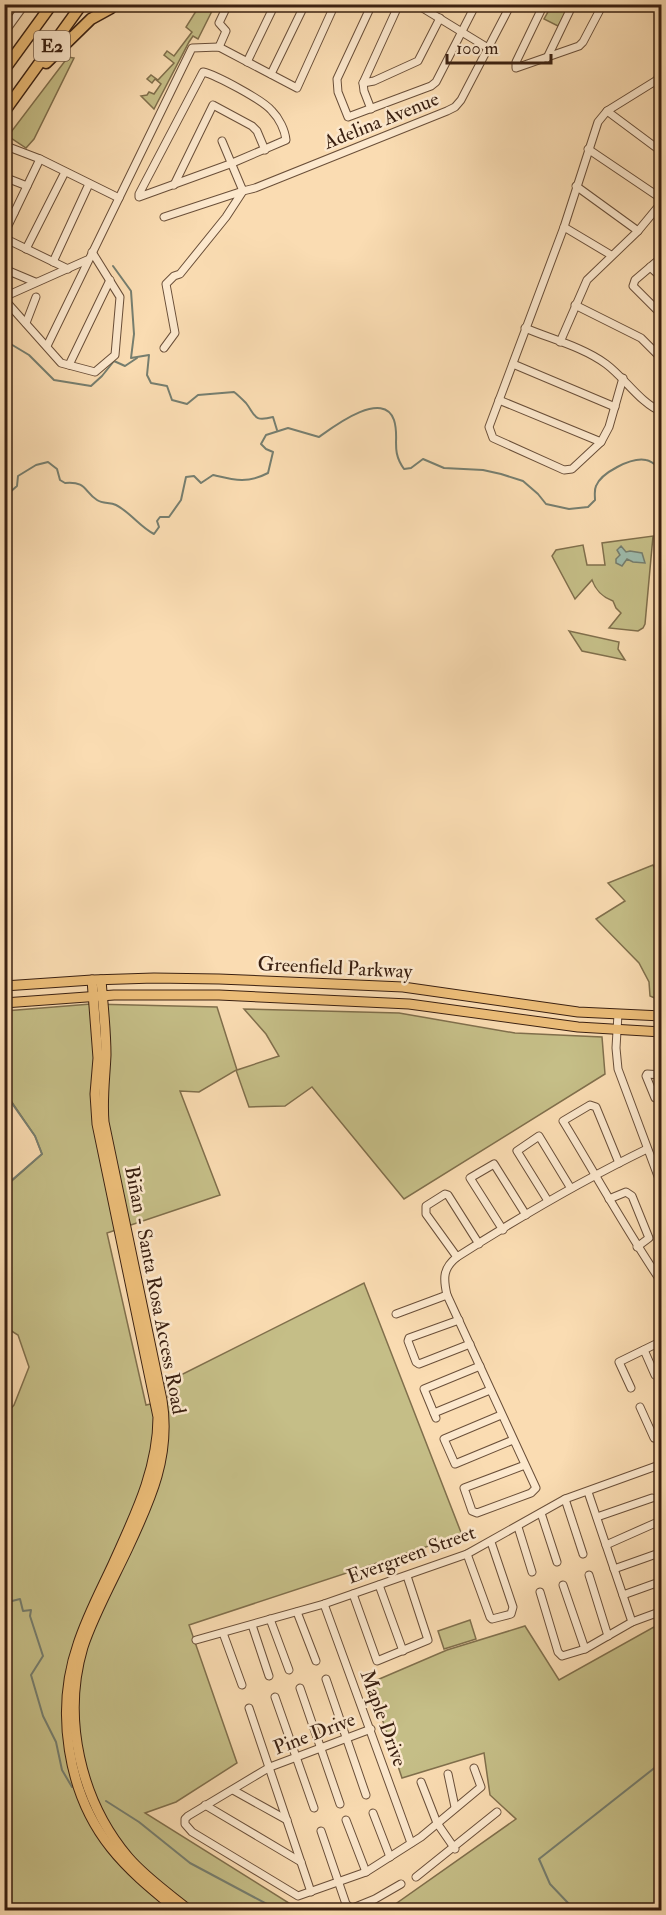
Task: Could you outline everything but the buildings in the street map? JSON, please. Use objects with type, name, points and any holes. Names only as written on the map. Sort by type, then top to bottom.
[{"type":"highway","name":"E2","points":[[4,70],[52,4]]},
{"type":"highway","name":"E2","points":[[4,112],[82,4]]},
{"type":"highway","points":[[22,87],[85,24],[111,8]]},
{"type":"main road","name":"Greenfield Parkway","points":[[4,986],[96,980],[219,979],[404,987],[578,1012],[662,1016]]},
{"type":"main road","name":"Biñan - Santa Rosa Access Road","points":[[96,980],[106,1058],[102,1090],[104,1122],[164,1441],[153,1493],[88,1628],[76,1682],[74,1711],[80,1760],[94,1812],[104,1838],[147,1886],[177,1911]]},
{"type":"main road","name":"Greenfield Parkway","points":[[4,1003],[156,993],[209,994],[382,1002],[569,1026],[662,1032]]},
{"type":"main road","points":[[507,1018],[510,1003]]},
{"type":"main road","name":"Biñan - Santa Rosa Access Road","points":[[94,1812],[127,1856],[189,1911]]},
{"type":"street","points":[[5,32],[26,4]]},
{"type":"street","points":[[219,47],[226,32],[219,27],[219,23],[228,4]]},
{"type":"street","points":[[247,62],[274,4]]},
{"type":"street","points":[[271,74],[305,4]]},
{"type":"street","points":[[47,346],[192,48],[219,47],[297,88],[335,4]]},
{"type":"street","points":[[372,4],[337,79],[338,92],[348,117],[432,86],[463,32],[474,7],[465,4]]},
{"type":"street","points":[[371,109],[363,82],[399,4]]},
{"type":"street","points":[[417,4],[488,48]]},
{"type":"street","name":"Adelina Avenue","points":[[164,217],[276,179],[455,107],[461,100],[511,4]]},
{"type":"street","points":[[544,4],[515,65],[519,68],[583,42],[603,4]]},
{"type":"street","points":[[547,58],[573,4]]},
{"type":"street","points":[[363,82],[374,81],[418,61],[441,18]]},
{"type":"street","points":[[623,378],[609,427],[601,442],[572,469],[564,470],[493,438],[489,427],[564,227],[598,122],[607,111],[657,80],[662,68]]},
{"type":"street","points":[[203,72],[264,103],[273,111],[286,140],[231,164],[139,196],[203,72]]},
{"type":"street","points":[[174,185],[213,105],[252,126],[257,131],[265,150]]},
{"type":"street","points":[[607,111],[661,152]]},
{"type":"street","points":[[164,348],[176,330],[166,284],[174,276],[180,274],[226,217],[243,191],[222,141]]},
{"type":"street","points":[[4,149],[6,146],[40,159],[119,198]]},
{"type":"street","points":[[560,342],[587,280],[638,231],[662,200],[588,149]]},
{"type":"street","points":[[40,159],[4,236],[68,269]]},
{"type":"street","points":[[26,249],[66,172]]},
{"type":"street","points":[[4,177],[27,186]]},
{"type":"street","points":[[54,262],[89,184]]},
{"type":"street","points":[[576,186],[638,231]]},
{"type":"street","points":[[4,208],[14,213]]},
{"type":"street","points":[[564,227],[611,255]]},
{"type":"street","points":[[87,260],[4,298],[61,363],[95,372],[115,355],[120,297],[92,252]]},
{"type":"street","points":[[662,257],[635,280],[633,286],[662,315]]},
{"type":"street","points":[[651,267],[662,278]]},
{"type":"street","points":[[4,269],[35,282]]},
{"type":"street","points":[[69,365],[110,280]]},
{"type":"street","points":[[26,323],[36,297]]},
{"type":"street","points":[[575,305],[641,338],[662,359]]},
{"type":"street","points":[[525,328],[604,362],[643,398],[662,412]]},
{"type":"street","points":[[513,364],[615,406]]},
{"type":"street","points":[[499,400],[601,442]]},
{"type":"street","points":[[618,1014],[618,1069],[662,1187]]},
{"type":"street","points":[[662,1075],[647,1074],[646,1076],[655,1098],[662,1100]]},
{"type":"street","points":[[619,1163],[596,1107],[590,1105],[563,1121],[638,1247],[662,1282]]},
{"type":"street","points":[[548,1201],[517,1150],[539,1136],[570,1187]]},
{"type":"street","points":[[525,1465],[464,1488],[472,1510],[477,1513],[531,1493],[536,1488],[447,1294],[444,1275],[447,1265],[456,1257],[570,1187],[647,1149]]},
{"type":"street","points":[[503,1230],[470,1178],[494,1164],[526,1215]]},
{"type":"street","points":[[609,1199],[626,1192],[632,1196],[649,1238],[638,1247]]},
{"type":"street","points":[[456,1257],[426,1214],[426,1206],[444,1194],[448,1195],[479,1244]]},
{"type":"street","points":[[396,1314],[447,1294]]},
{"type":"street","points":[[459,1320],[409,1338],[416,1362],[419,1364],[470,1344]]},
{"type":"street","points":[[631,1388],[620,1362],[662,1341]]},
{"type":"street","points":[[644,1350],[655,1375]]},
{"type":"street","points":[[480,1366],[424,1389],[435,1416],[490,1390]]},
{"type":"street","points":[[640,1407],[654,1438],[662,1435]]},
{"type":"street","points":[[501,1415],[444,1439],[455,1464],[513,1440]]},
{"type":"street","name":"Evergreen Street","points":[[196,1640],[324,1604],[467,1554],[565,1499],[662,1464]]},
{"type":"street","points":[[588,1492],[632,1622]]},
{"type":"street","points":[[597,1517],[652,1498]]},
{"type":"street","points":[[565,1499],[583,1554]]},
{"type":"street","points":[[541,1513],[557,1562]]},
{"type":"street","points":[[606,1545],[660,1521]]},
{"type":"street","points":[[518,1527],[532,1572]]},
{"type":"street","points":[[467,1554],[488,1615],[492,1619],[511,1614],[513,1607],[491,1542]]},
{"type":"street","points":[[614,1569],[662,1552]]},
{"type":"street","points":[[589,1575],[608,1636]]},
{"type":"street","points":[[353,1594],[377,1661],[428,1640],[407,1576]]},
{"type":"street","points":[[623,1595],[662,1581]]},
{"type":"street","points":[[379,1585],[403,1651]]},
{"type":"street","points":[[563,1586],[585,1649]]},
{"type":"street","points":[[540,1592],[558,1652],[562,1656],[585,1649],[632,1622],[662,1611]]},
{"type":"street","name":"Maple Drive","points":[[324,1604],[411,1843]]},
{"type":"street","points":[[297,1612],[315,1661]]},
{"type":"street","points":[[270,1619],[289,1670]]},
{"type":"street","points":[[252,1625],[269,1676]]},
{"type":"street","points":[[223,1633],[242,1685]]},
{"type":"street","points":[[326,1679],[366,1795]]},
{"type":"street","points":[[300,1688],[340,1804]]},
{"type":"street","points":[[275,1697],[314,1808]]},
{"type":"street","points":[[249,1708],[311,1892],[366,1872],[411,1843],[481,1787],[474,1768]]},
{"type":"street","name":"Pine Drive","points":[[311,1892],[298,1896],[192,1832],[185,1824],[185,1820],[205,1805],[270,1767],[370,1729]]},
{"type":"street","points":[[448,1774],[455,1807]]},
{"type":"street","points":[[422,1782],[437,1823],[454,1848]]},
{"type":"street","points":[[233,1790],[286,1820]]},
{"type":"street","points":[[205,1805],[301,1862]]},
{"type":"street","points":[[416,1877],[497,1812]]},
{"type":"street","points":[[373,1813],[390,1857]]},
{"type":"street","points":[[346,1820],[366,1872]]},
{"type":"street","points":[[321,1831],[338,1883],[350,1910],[401,1884]]},
{"type":"shaded area","points":[[198,5],[215,5],[198,39],[193,36],[189,42],[154,109],[141,96],[149,92],[154,94],[161,84],[155,79],[152,83],[147,79],[151,75],[158,80],[174,63],[164,55],[167,51],[174,56],[192,32],[186,27]]},
{"type":"shaded area","points":[[552,5],[570,5],[558,26],[544,19]]},
{"type":"shaded area","points":[[68,57],[74,58],[34,139],[26,148],[8,136]]},
{"type":"shaded area","points":[[653,536],[645,624],[638,631],[609,628],[621,613],[613,601],[600,593],[592,580],[575,599],[552,556],[556,550],[583,545],[587,565],[605,565],[602,543]]},
{"type":"shaded area","points":[[621,546],[626,552],[642,553],[645,563],[627,559],[622,566],[616,563],[620,555],[617,550]]},
{"type":"shaded area","points":[[569,631],[619,642],[618,649],[625,660],[582,651]]},
{"type":"shaded area","points":[[653,865],[661,883],[662,998],[659,1000],[650,996],[649,982],[639,963],[596,919],[625,901],[608,883]]},
{"type":"shaded area","points":[[91,1004],[217,1007],[237,1070],[279,1056],[266,1034],[244,1009],[399,1013],[515,1033],[602,1037],[605,1074],[404,1199],[312,1087],[285,1106],[249,1107],[236,1070],[199,1092],[180,1091],[220,1195],[107,1233],[146,1405],[169,1400],[165,1383],[364,1283],[462,1535],[189,1625],[237,1763],[176,1802],[145,1813],[300,1910],[5,1910],[4,1416],[14,1405],[29,1367],[18,1335],[5,1327],[5,1187],[42,1154],[35,1136],[5,1092],[5,1011]]},
{"type":"shaded area","points":[[470,1620],[476,1639],[444,1649],[438,1631]]},
{"type":"shaded area","points":[[661,1623],[661,1910],[387,1910],[516,1819],[490,1795],[484,1753],[402,1778],[370,1683],[447,1650],[525,1626],[559,1680]]},
{"type":"waterway","points":[[113,266],[131,291],[134,334],[131,358],[149,355],[147,375],[151,383],[167,386],[172,400],[187,404],[198,395],[234,392],[256,417],[262,419],[273,417],[277,430]]},
{"type":"waterway","points":[[4,340],[29,355],[54,380],[91,386],[114,361],[125,366],[137,358]]},
{"type":"waterway","points":[[4,489],[9,493],[17,486],[18,476],[36,465],[48,462],[57,469],[60,480],[81,485],[97,500],[116,505],[154,534],[159,527],[157,521],[160,517],[169,517],[181,500],[186,477],[194,476],[201,483],[213,475],[240,480],[254,479],[268,473],[273,452],[261,444],[266,435],[288,428],[319,437],[358,413],[380,408],[388,411],[394,420],[397,456],[404,469],[411,468],[423,459],[444,468],[483,470],[501,474],[523,481],[546,504],[569,509],[588,507],[595,500],[595,489],[599,481],[610,471],[625,463],[648,461],[662,470]]},
{"type":"waterway","points":[[4,1092],[35,1136],[42,1154],[4,1187]]},
{"type":"waterway","points":[[4,1564],[8,1577],[4,1579]]},
{"type":"waterway","points":[[4,1603],[20,1599],[23,1611],[31,1610],[30,1616],[43,1656],[31,1675],[43,1716],[56,1742],[62,1770],[72,1787]]},
{"type":"waterway","points":[[564,1910],[569,1904],[550,1884],[539,1859],[662,1762]]},
{"type":"waterway","points":[[106,1801],[139,1822],[190,1863],[278,1910]]}]
